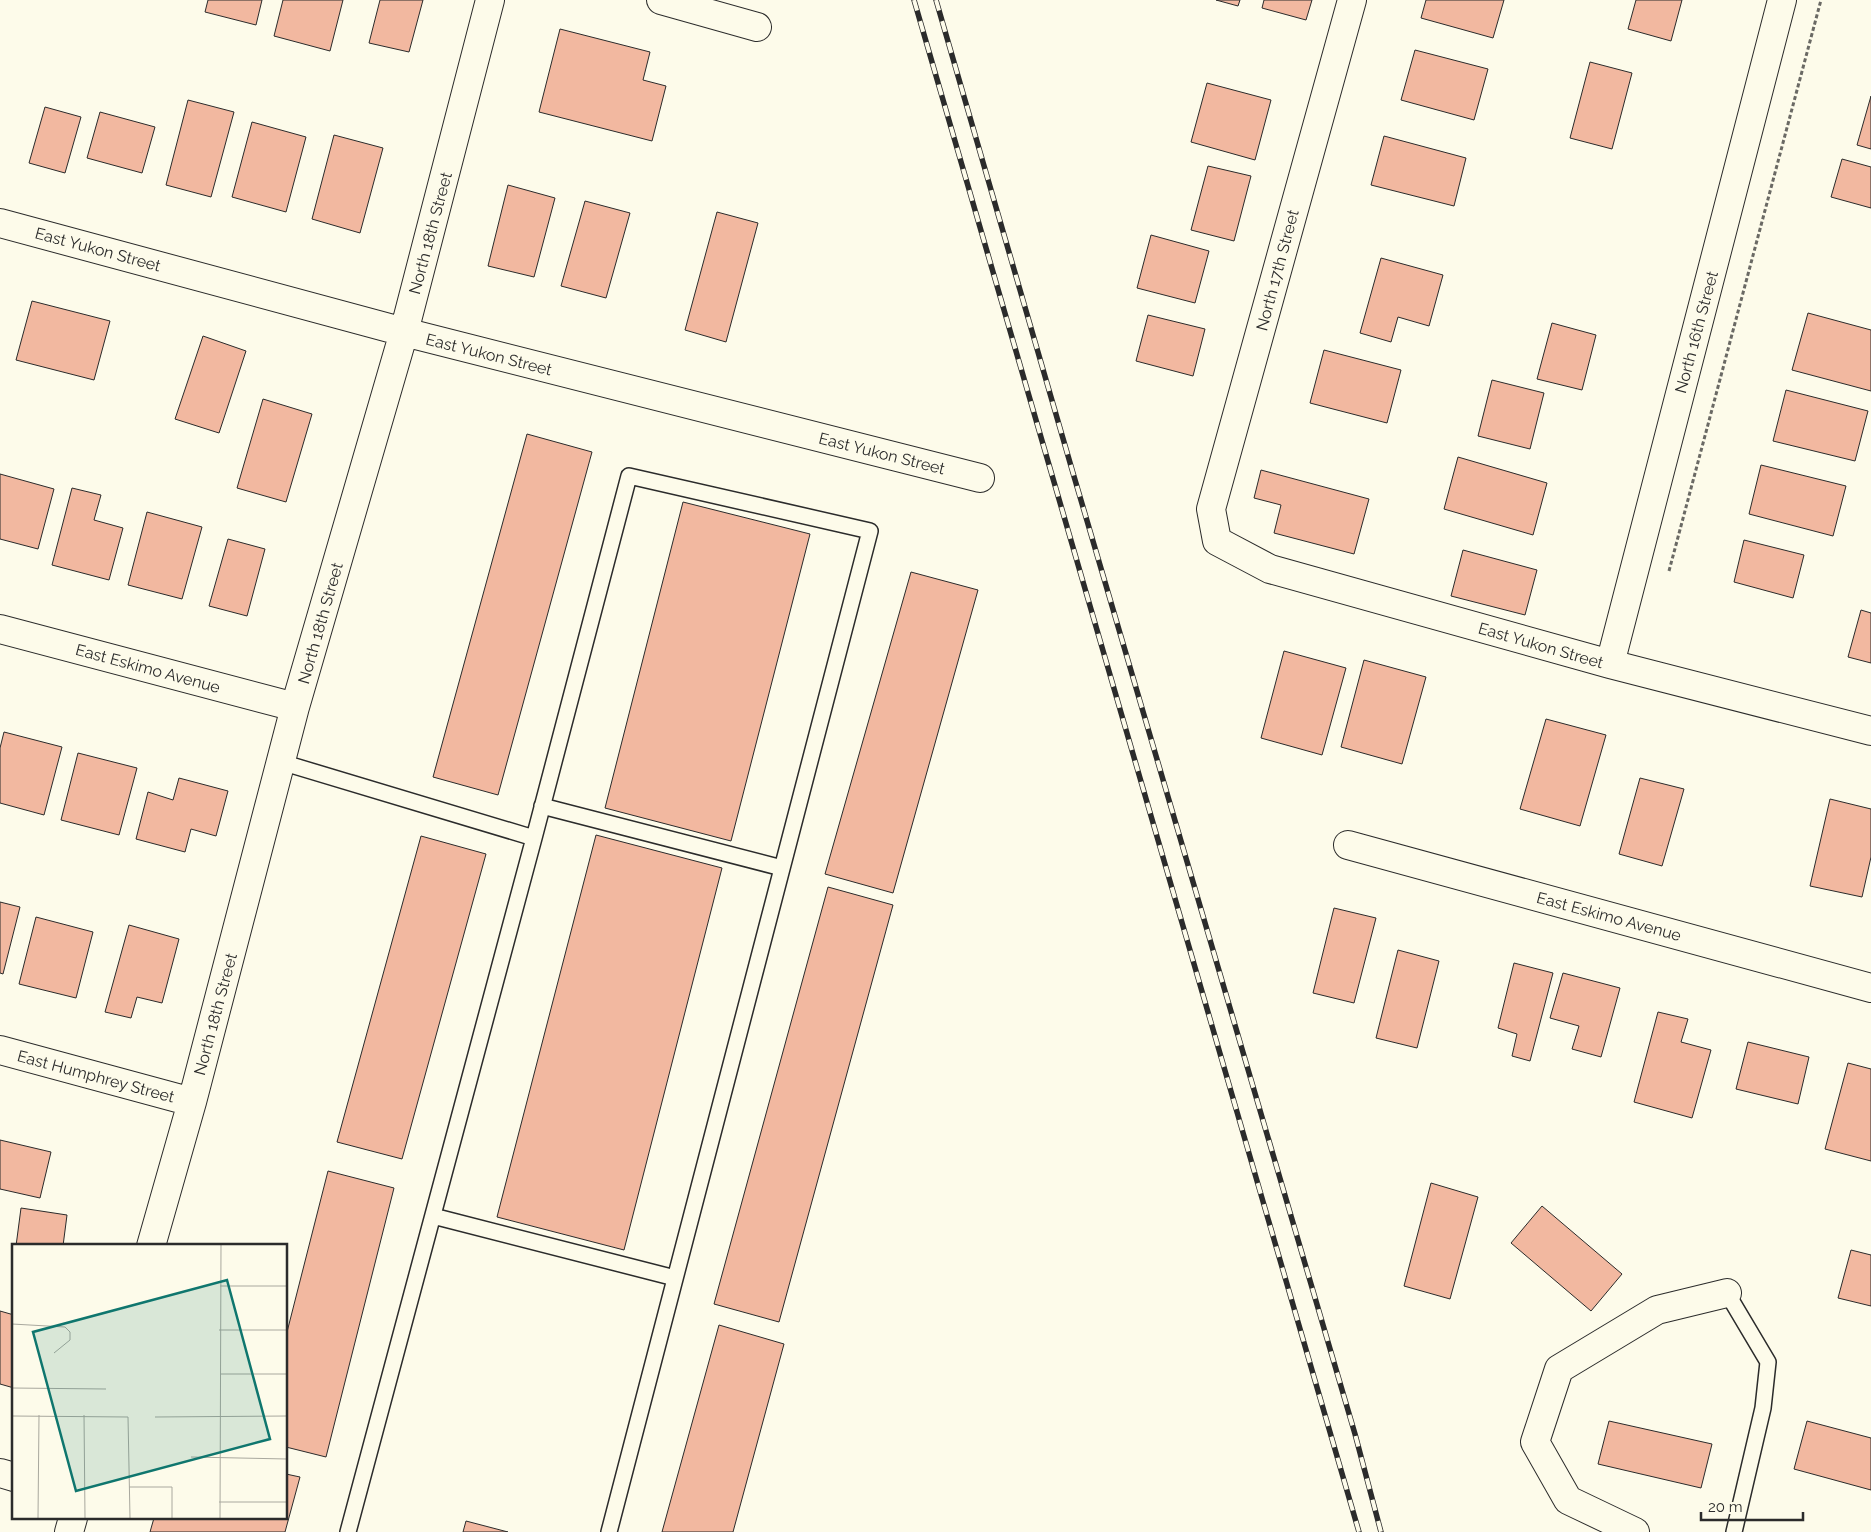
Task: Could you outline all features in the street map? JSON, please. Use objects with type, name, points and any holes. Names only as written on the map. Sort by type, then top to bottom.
[{"type":"street","name":"North 18th Street","points":[[152,1244],[192,1102],[295,707],[404,332],[490,0]]},
{"type":"street","points":[[661,0],[756,27]]},
{"type":"street","name":"North 17th Street","points":[[1217,541],[1211,509],[1352,0]]},
{"type":"street","name":"North 16th Street","points":[[1610,664],[1782,0]]},
{"type":"street","name":"East Yukon Street","points":[[0,223],[404,332],[980,478]]},
{"type":"street","name":"East Yukon Street","points":[[1217,541],[1270,569],[1610,664],[1871,731]]},
{"type":"street","name":"East Eskimo Avenue","points":[[0,629],[295,707]]},
{"type":"street","name":"East Eskimo Avenue","points":[[1348,845],[1871,988]]},
{"type":"street","name":"East Humphrey Street","points":[[0,1050],[192,1102]]},
{"type":"street","points":[[1635,1532],[1568,1500],[1535,1442],[1559,1369],[1657,1310],[1727,1292]]},
{"type":"lane","points":[[348,1532],[534,838],[628,476],[870,531],[609,1532]]},
{"type":"lane","points":[[281,762],[534,838]]},
{"type":"lane","points":[[542,806],[782,868]]},
{"type":"lane","points":[[433,1216],[675,1278]]},
{"type":"lane","points":[[1727,1292],[1768,1362],[1763,1408],[1734,1532]]},
{"type":"path","points":[[1667,580],[1821,0]]},
{"type":"building","points":[[208,0],[262,0],[256,25],[205,12]]},
{"type":"building","points":[[283,0],[343,0],[330,51],[274,36]]},
{"type":"building","points":[[380,0],[423,0],[409,52],[369,43]]},
{"type":"building","points":[[1216,0],[1240,0],[1238,6]]},
{"type":"building","points":[[1264,0],[1312,0],[1306,20],[1262,8]]},
{"type":"building","points":[[1426,0],[1504,0],[1493,38],[1421,18]]},
{"type":"building","points":[[1636,0],[1682,0],[1671,41],[1628,29]]},
{"type":"building","points":[[560,29],[650,52],[643,80],[666,86],[652,141],[539,112]]},
{"type":"building","points":[[1415,50],[1488,69],[1474,120],[1401,100]]},
{"type":"building","points":[[1590,62],[1632,73],[1612,149],[1570,138]]},
{"type":"building","points":[[1207,83],[1271,100],[1255,160],[1191,142]]},
{"type":"building","points":[[1871,96],[1871,149],[1857,145]]},
{"type":"building","points":[[188,100],[234,112],[211,197],[166,185]]},
{"type":"building","points":[[45,107],[81,117],[65,173],[29,163]]},
{"type":"building","points":[[100,112],[155,127],[142,173],[87,158]]},
{"type":"building","points":[[252,122],[306,137],[286,212],[232,197]]},
{"type":"building","points":[[334,135],[383,148],[360,233],[312,219]]},
{"type":"building","points":[[1384,136],[1466,158],[1454,206],[1371,185]]},
{"type":"building","points":[[1842,159],[1871,167],[1871,208],[1831,197]]},
{"type":"building","points":[[1208,166],[1251,176],[1234,241],[1191,230]]},
{"type":"building","points":[[508,185],[555,198],[534,277],[488,266]]},
{"type":"building","points":[[585,201],[630,213],[606,298],[561,286]]},
{"type":"building","points":[[717,212],[758,223],[726,342],[685,330]]},
{"type":"building","points":[[1151,235],[1209,251],[1195,303],[1137,288]]},
{"type":"building","points":[[1381,258],[1443,275],[1429,326],[1398,317],[1391,342],[1360,333]]},
{"type":"building","points":[[32,301],[110,321],[94,380],[16,360]]},
{"type":"building","points":[[1808,313],[1871,330],[1871,391],[1792,370]]},
{"type":"building","points":[[1148,315],[1205,329],[1193,376],[1136,361]]},
{"type":"building","points":[[1552,323],[1596,335],[1582,390],[1537,379]]},
{"type":"building","points":[[203,336],[246,351],[219,433],[175,419]]},
{"type":"building","points":[[1324,350],[1401,370],[1387,423],[1310,403]]},
{"type":"building","points":[[1492,380],[1544,393],[1530,449],[1478,436]]},
{"type":"building","points":[[1786,390],[1868,411],[1855,461],[1773,441]]},
{"type":"building","points":[[263,399],[312,414],[286,502],[237,488]]},
{"type":"building","points":[[527,434],[592,452],[498,795],[433,777]]},
{"type":"building","points":[[1458,457],[1547,483],[1533,535],[1444,509]]},
{"type":"building","points":[[1761,465],[1846,486],[1833,536],[1749,514]]},
{"type":"building","points":[[1261,470],[1369,499],[1354,554],[1274,533],[1281,505],[1254,498]]},
{"type":"building","points":[[0,474],[54,489],[38,549],[0,539]]},
{"type":"building","points":[[72,488],[101,495],[94,520],[123,528],[109,580],[52,565]]},
{"type":"building","points":[[683,502],[810,534],[731,841],[605,808]]},
{"type":"building","points":[[147,512],[202,527],[182,599],[128,585]]},
{"type":"building","points":[[228,539],[265,549],[247,616],[209,606]]},
{"type":"building","points":[[1744,540],[1804,555],[1793,598],[1734,582]]},
{"type":"building","points":[[1463,550],[1537,570],[1525,615],[1451,596]]},
{"type":"building","points":[[911,572],[978,590],[893,893],[825,874]]},
{"type":"building","points":[[1861,610],[1871,613],[1871,663],[1848,657]]},
{"type":"building","points":[[1284,651],[1346,668],[1322,755],[1261,738]]},
{"type":"building","points":[[1364,660],[1426,677],[1402,764],[1341,747]]},
{"type":"building","points":[[1546,719],[1606,735],[1580,826],[1520,809]]},
{"type":"building","points":[[4,732],[62,747],[44,815],[0,803],[0,748]]},
{"type":"building","points":[[78,753],[137,768],[119,835],[61,820]]},
{"type":"building","points":[[179,778],[228,791],[216,836],[191,829],[185,852],[136,839],[148,792],[173,800]]},
{"type":"building","points":[[1640,778],[1684,789],[1662,866],[1619,854]]},
{"type":"building","points":[[1830,799],[1871,809],[1871,857],[1862,897],[1810,886]]},
{"type":"building","points":[[596,835],[722,868],[624,1250],[497,1217]]},
{"type":"building","points":[[421,836],[486,854],[402,1159],[337,1142]]},
{"type":"building","points":[[828,887],[893,905],[779,1322],[714,1304]]},
{"type":"building","points":[[0,902],[20,907],[3,974],[0,973]]},
{"type":"building","points":[[1334,908],[1376,918],[1354,1003],[1313,993]]},
{"type":"building","points":[[36,917],[93,932],[76,998],[19,984]]},
{"type":"building","points":[[129,925],[179,939],[162,1003],[137,997],[131,1018],[105,1012]]},
{"type":"building","points":[[1398,950],[1439,961],[1417,1048],[1376,1038]]},
{"type":"building","points":[[1514,963],[1553,973],[1530,1061],[1512,1056],[1517,1034],[1498,1028]]},
{"type":"building","points":[[1563,973],[1620,988],[1601,1057],[1572,1049],[1579,1026],[1550,1018]]},
{"type":"building","points":[[1658,1012],[1688,1019],[1681,1042],[1711,1050],[1692,1118],[1634,1102]]},
{"type":"building","points":[[1748,1042],[1809,1057],[1798,1104],[1736,1089]]},
{"type":"building","points":[[1848,1063],[1871,1069],[1871,1161],[1825,1149]]},
{"type":"building","points":[[0,1140],[51,1152],[40,1198],[0,1189]]},
{"type":"building","points":[[328,1171],[394,1188],[326,1457],[288,1448],[288,1328]]},
{"type":"building","points":[[1431,1183],[1478,1197],[1450,1299],[1404,1286]]},
{"type":"building","points":[[1542,1206],[1622,1274],[1591,1311],[1511,1243]]},
{"type":"building","points":[[21,1208],[67,1215],[63,1244],[16,1244]]},
{"type":"building","points":[[1851,1250],[1871,1255],[1871,1306],[1838,1298]]},
{"type":"building","points":[[0,1311],[12,1314],[12,1387],[0,1384]]},
{"type":"building","points":[[719,1325],[784,1344],[733,1532],[662,1532]]},
{"type":"building","points":[[1609,1421],[1712,1444],[1701,1488],[1598,1464]]},
{"type":"building","points":[[1807,1421],[1871,1438],[1871,1490],[1794,1469]]},
{"type":"building","points":[[288,1474],[300,1477],[285,1532],[150,1532],[153,1520],[288,1520]]},
{"type":"building","points":[[466,1521],[508,1532],[463,1532]]},
{"type":"railway","points":[[914,0],[1359,1532]]},
{"type":"railway","points":[[936,0],[1355,1434],[1381,1532]]}]
